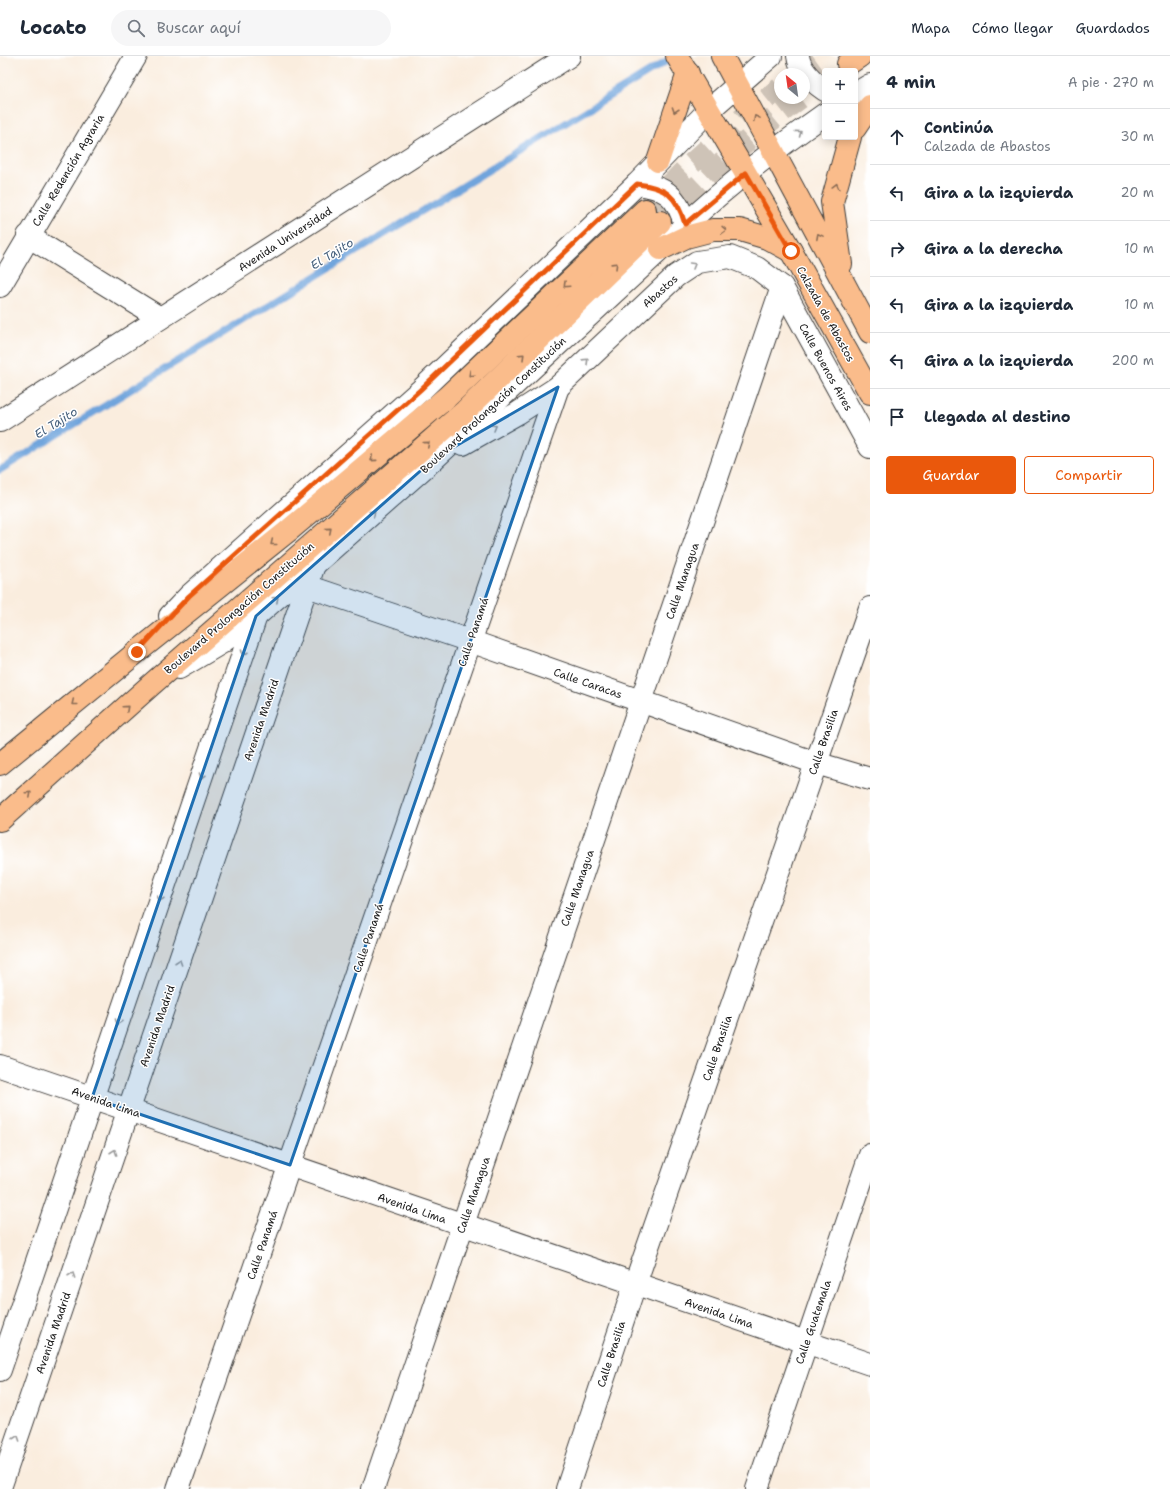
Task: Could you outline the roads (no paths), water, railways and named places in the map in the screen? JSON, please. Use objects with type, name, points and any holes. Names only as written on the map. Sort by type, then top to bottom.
[{"type":"main road","points":[[722,56],[843,279],[870,332]]},
{"type":"main road","points":[[658,161],[683,65]]},
{"type":"main road","name":"Calzada de Abastos","points":[[683,65],[791,251],[870,393]]},
{"type":"main road","points":[[858,124],[870,106]]},
{"type":"main road","points":[[843,279],[832,202],[849,140]]},
{"type":"main road","name":"Boulevard Prolongación Constitución","points":[[0,764],[288,531],[447,397],[653,216],[465,411],[152,684],[0,820]]},
{"type":"main road","points":[[661,249],[686,237],[699,233],[713,230],[740,230],[767,238],[791,251]]},
{"type":"street","name":"Calle Redención Agraria","points":[[0,286],[28,236],[136,56]]},
{"type":"street","name":"Avenida Universidad","points":[[0,421],[569,56]]},
{"type":"street","name":"Boulevard Prolongación Constitución","points":[[137,652],[189,596],[420,390],[637,184],[708,110],[771,56]]},
{"type":"street","points":[[798,56],[798,60],[809,79],[822,88]]},
{"type":"street","points":[[858,92],[870,85]]},
{"type":"street","name":"Boulevard Prolongación Constitución","points":[[152,684],[221,643],[256,616],[435,458],[661,249],[685,224],[746,173],[822,116]]},
{"type":"street","points":[[637,184],[654,186],[670,194],[680,208],[685,224]]},
{"type":"street","points":[[28,236],[160,318]]},
{"type":"street","name":"Abastos","points":[[435,458],[497,425],[558,388],[676,276],[697,262],[730,258],[757,268],[782,287]]},
{"type":"street","name":"Calle Buenos Aires","points":[[782,287],[870,447]]},
{"type":"street","name":"Calle Managua","points":[[372,1489],[782,287]]},
{"type":"street","name":"Calle Panamá","points":[[178,1489],[558,388]]},
{"type":"street","name":"Avenida Madrid","points":[[0,1488],[314,565]]},
{"type":"street","name":"Calle Caracas","points":[[307,586],[470,641],[816,763],[870,779]]},
{"type":"street","name":"Calle Brasilia","points":[[567,1489],[635,1284],[870,608]]},
{"type":"street","points":[[0,1370],[256,616]]},
{"type":"street","name":"Avenida Lima","points":[[0,1066],[870,1364]]},
{"type":"street","name":"Calle Guatemala","points":[[757,1489],[870,1155]]},
{"type":"waterway","name":"El Tajito","points":[[0,470],[675,56]]},
{"type":"tunnel","points":[[807,68],[824,56]]},
{"type":"tunnel","points":[[645,210],[688,167],[733,126],[774,93]]},
{"type":"tunnel","points":[[660,222],[746,142],[792,104]]}]
